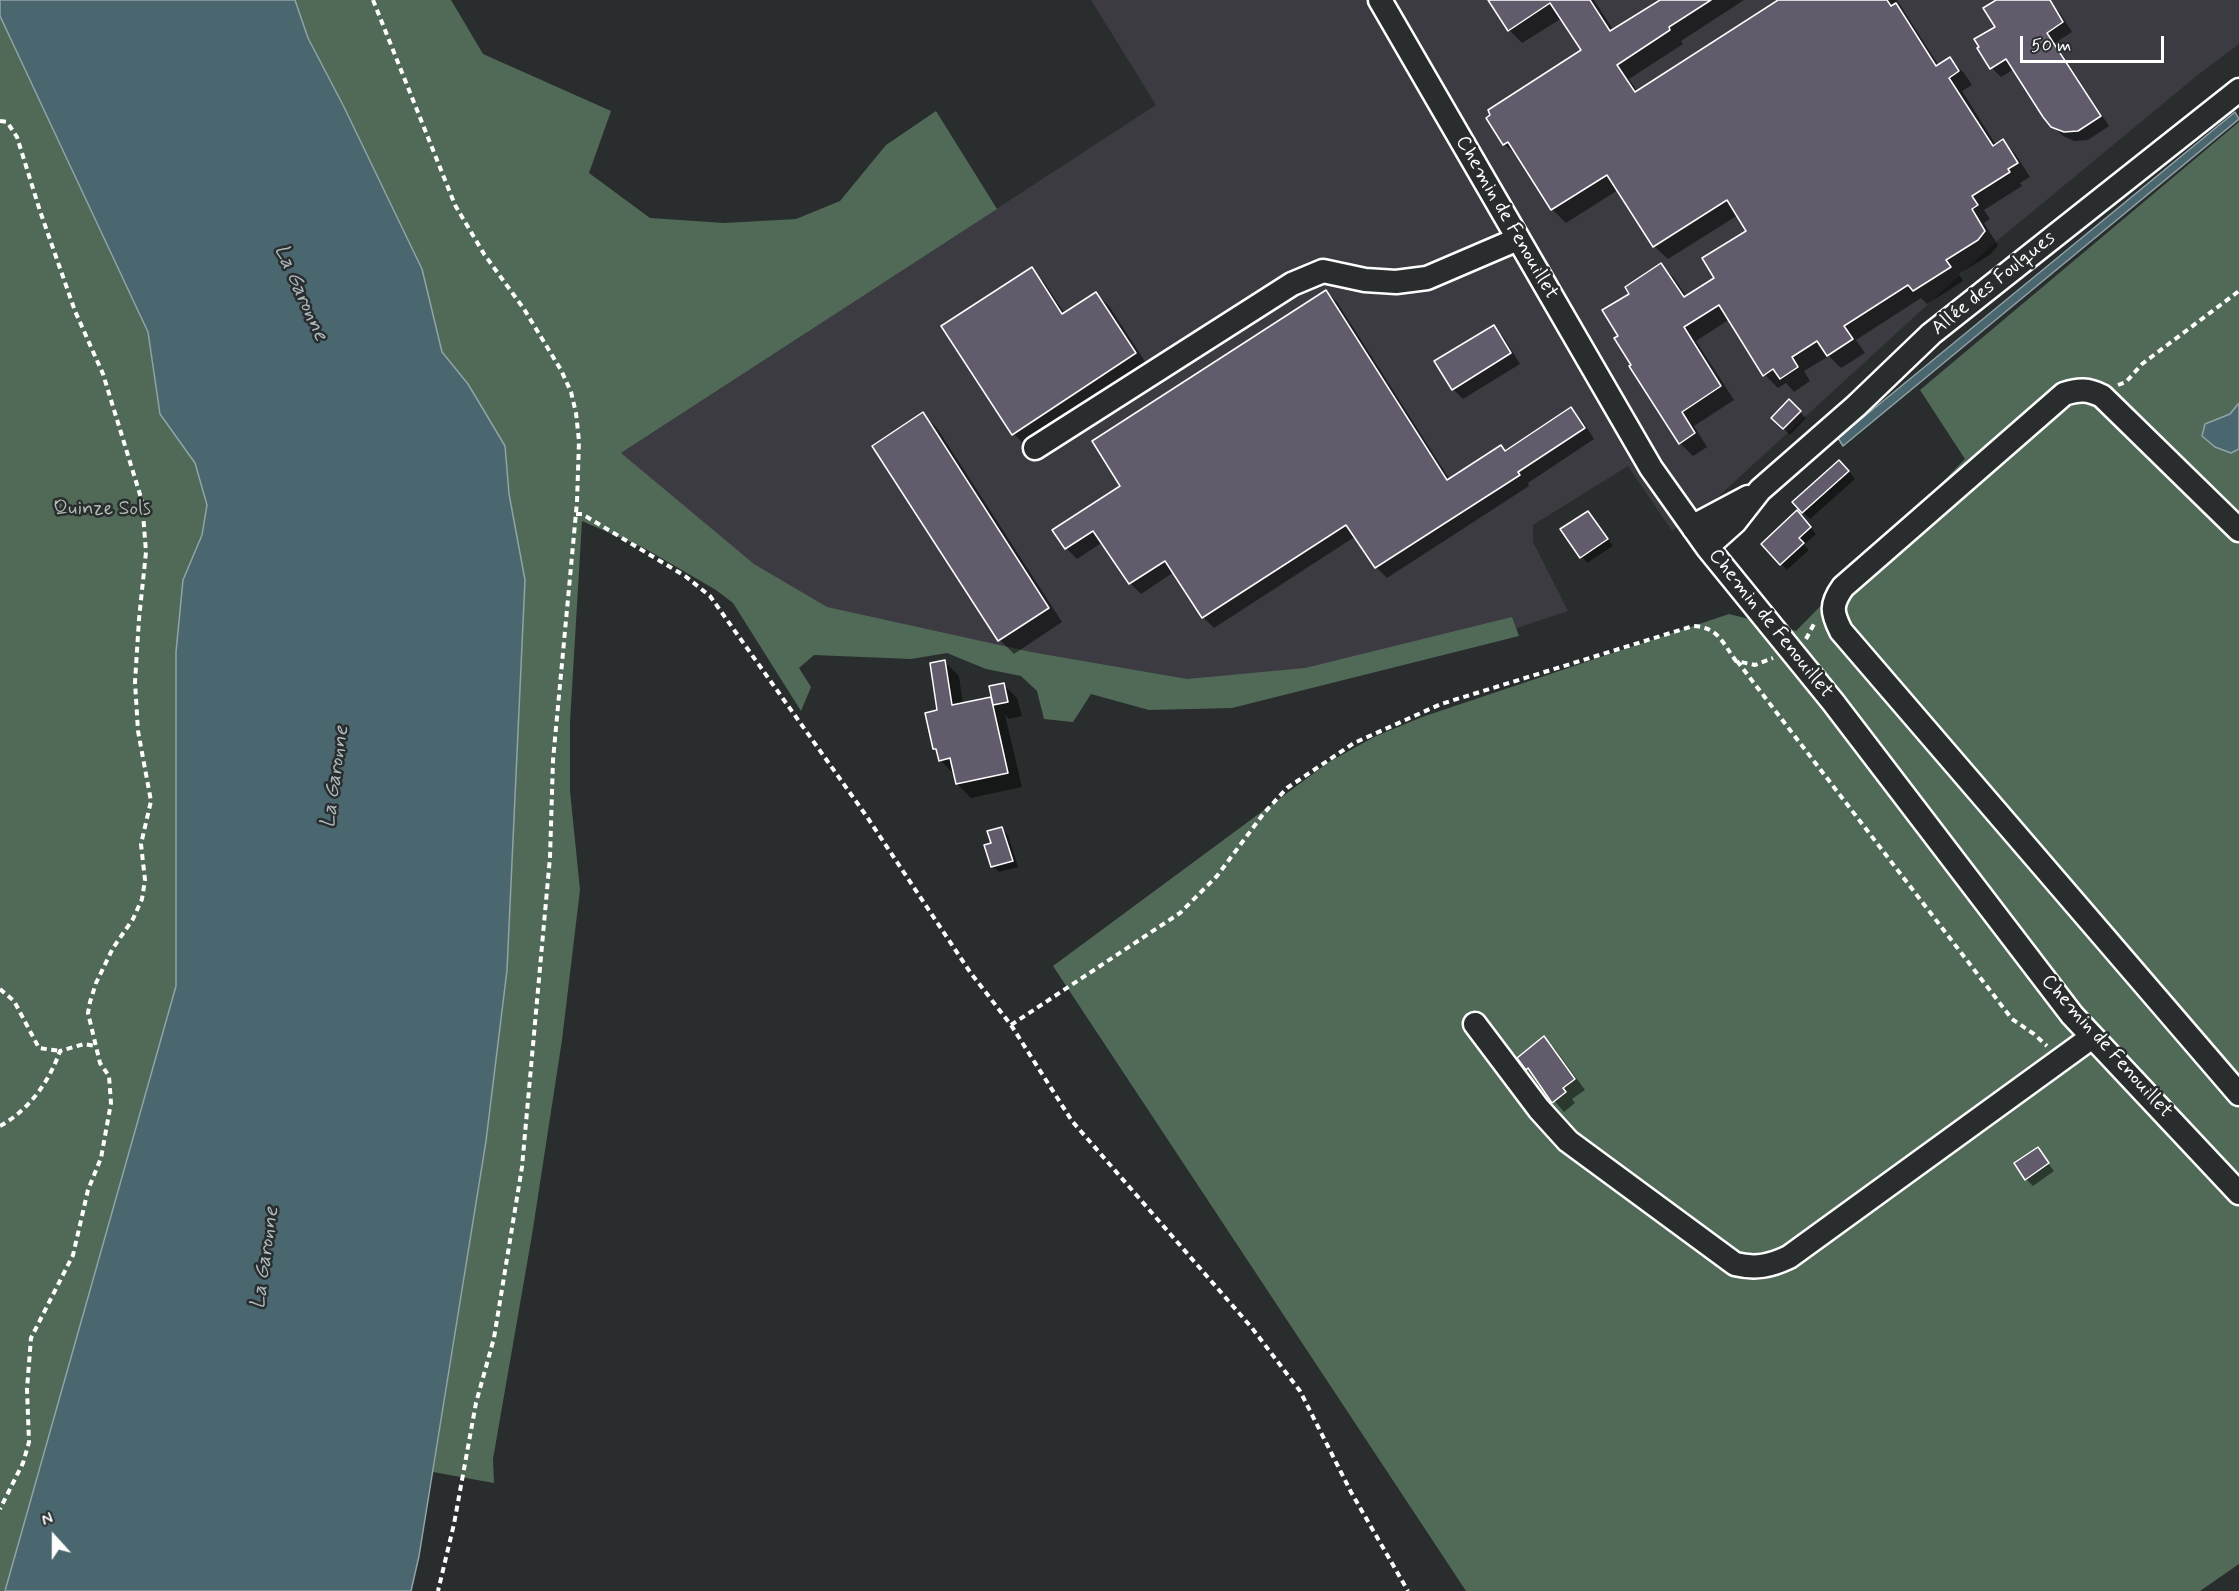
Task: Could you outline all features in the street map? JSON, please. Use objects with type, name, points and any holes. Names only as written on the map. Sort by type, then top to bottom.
[{"type":"street","name":"Chemin de Fenouillet","points":[[1380,0],[1651,468],[1694,529],[1833,702],[2072,1015],[2239,1192]]},
{"type":"street","name":"Allée des Foulques","points":[[1707,547],[1735,522],[1760,490],[1856,406],[1931,334],[2239,90]]},
{"type":"street","points":[[1035,448],[1292,284],[1323,271],[1365,280],[1396,282],[1427,278],[1518,239]]},
{"type":"street","points":[[2239,530],[2102,396],[2090,390],[2078,390],[2064,394],[1843,587],[1835,598],[1833,616],[1841,632],[2239,1094]]},
{"type":"street","name":"Allée des Foulques","points":[[1694,529],[1701,522],[1760,490]]},
{"type":"street","points":[[1475,1023],[1539,1108],[1568,1141],[1735,1264],[1750,1268],[1771,1265],[1789,1257],[2092,1037]]},
{"type":"path","points":[[373,0],[455,204],[484,254],[524,309],[571,392],[576,413],[579,458],[576,514],[553,760],[550,857],[522,1167],[494,1338],[482,1377],[454,1524],[438,1591]]},
{"type":"path","points":[[0,121],[7,122],[17,137],[75,310],[103,374],[142,501],[146,552],[135,682],[138,731],[151,801],[141,844],[145,880],[142,899],[113,948],[96,983],[88,1013],[100,1063],[109,1076],[111,1103],[101,1158],[88,1190],[73,1254],[31,1338],[27,1389],[28,1442],[23,1463],[0,1509]]},
{"type":"path","points":[[576,514],[582,514],[685,576],[710,596],[865,814],[970,972],[1011,1025],[1072,1121],[1252,1328],[1300,1390],[1351,1492],[1408,1591]]},
{"type":"path","points":[[1011,1025],[1180,913],[1217,876],[1264,813],[1287,788],[1354,743],[1441,704],[1693,626],[1706,627],[1715,632],[2012,1019],[2034,1034],[2061,1060]]},
{"type":"path","points":[[1736,661],[1755,665],[1774,657]]},
{"type":"path","points":[[0,989],[14,1001],[39,1047],[60,1051],[84,1044],[96,1046]]},
{"type":"path","points":[[0,1126],[27,1106],[44,1085],[54,1068],[60,1051]]},
{"type":"shaded area","points":[[1091,0],[2239,0],[2239,44],[2199,74],[1998,240],[1710,504],[1672,531],[1628,466],[1533,525],[1533,542],[1568,611],[1466,645],[1197,704],[748,604],[586,476],[1156,105]]},
{"type":"green space","points":[[295,0],[451,0],[483,54],[611,111],[589,173],[650,218],[724,223],[796,219],[840,201],[886,145],[936,111],[997,209],[621,453],[754,564],[827,607],[1031,652],[1187,679],[1305,668],[1512,617],[1519,636],[1232,708],[1149,710],[1091,694],[1073,722],[1044,719],[1037,691],[1021,676],[986,669],[947,653],[911,659],[814,655],[799,668],[811,687],[801,711],[733,603],[716,590],[644,548],[582,521],[570,722],[570,791],[580,890],[562,1040],[532,1235],[493,1459],[494,1483],[433,1472],[486,1141],[507,970],[525,580],[509,494],[505,446],[468,384],[442,352],[422,269],[308,38]]},
{"type":"green space","name":"Quinze Sols","points":[[0,16],[148,332],[160,414],[195,463],[207,505],[202,535],[183,580],[176,652],[176,986],[5,1591],[0,1591]]},
{"type":"green space","points":[[2239,122],[2239,1564],[2200,1591],[1466,1591],[1053,966],[1329,762],[1374,737],[1422,717],[1729,614],[1796,631],[1965,459],[1920,390]]},
{"type":"water","name":"La Garonne","points":[[0,0],[295,0],[308,38],[422,269],[442,352],[468,384],[505,446],[509,494],[525,580],[507,970],[486,1141],[419,1556],[411,1591],[5,1591],[176,986],[176,652],[183,580],[202,535],[207,505],[195,463],[160,414],[148,332],[0,16]]},
{"type":"water","points":[[2235,112],[2239,119],[1843,446],[1838,438]]},
{"type":"water","points":[[2239,403],[2239,449],[2231,453],[2215,447],[2202,436],[2205,424],[2230,414]]},
{"type":"building","points":[[1488,0],[1590,0],[1610,31],[1660,0],[1711,0],[1617,65],[1635,92],[1778,0],[1887,0],[1891,6],[1896,3],[1936,66],[1950,57],[1959,71],[1949,78],[1993,146],[2003,139],[2018,163],[2008,169],[2010,172],[1972,196],[1978,205],[1972,209],[1985,231],[1978,240],[1946,260],[1951,267],[1913,291],[1908,285],[1844,326],[1853,339],[1827,356],[1817,341],[1792,357],[1798,367],[1780,379],[1773,369],[1763,376],[1719,305],[1684,327],[1721,386],[1682,412],[1695,433],[1679,444],[1629,366],[1631,365],[1614,338],[1618,336],[1602,310],[1629,294],[1625,287],[1661,263],[1684,297],[1714,278],[1702,258],[1746,231],[1727,200],[1653,247],[1607,175],[1551,210],[1508,142],[1503,145],[1486,118],[1490,115],[1488,110],[1581,50],[1550,3],[1508,31]]},
{"type":"building","points":[[1996,0],[2050,0],[2063,22],[2047,33],[2101,116],[2078,131],[2064,132],[2051,127],[2006,59],[1990,69],[1974,39],[1995,27],[1983,8]]},
{"type":"building","points":[[1032,267],[1062,314],[1096,292],[1136,353],[1012,435],[941,326]]},
{"type":"building","points":[[1326,290],[1447,480],[1501,445],[1505,451],[1571,407],[1585,428],[1518,472],[1520,475],[1375,568],[1346,525],[1202,618],[1165,561],[1129,584],[1093,531],[1065,549],[1052,530],[1120,486],[1092,441]]},
{"type":"building","points":[[1494,325],[1511,353],[1452,390],[1434,361]]},
{"type":"building","points":[[1789,399],[1801,411],[1783,429],[1771,418]]},
{"type":"building","points":[[923,412],[1049,608],[998,641],[872,446]]},
{"type":"building","points":[[1839,460],[1849,471],[1802,513],[1792,502]]},
{"type":"building","points":[[1797,510],[1811,527],[1799,538],[1804,543],[1780,565],[1761,544]]},
{"type":"building","points":[[1588,511],[1608,539],[1580,558],[1560,529]]},
{"type":"building","points":[[945,660],[952,705],[991,697],[1008,773],[956,784],[950,758],[939,761],[936,749],[933,749],[925,713],[937,710],[930,663]]},
{"type":"building","points":[[1004,683],[1008,702],[993,705],[989,686]]},
{"type":"building","points":[[1002,827],[1013,861],[991,867],[984,845],[991,843],[987,831]]},
{"type":"building","points":[[1544,1036],[1575,1079],[1563,1088],[1566,1092],[1552,1103],[1528,1068],[1526,1070],[1517,1058]]},
{"type":"building","points":[[2038,1147],[2049,1163],[2025,1180],[2014,1163]]}]
